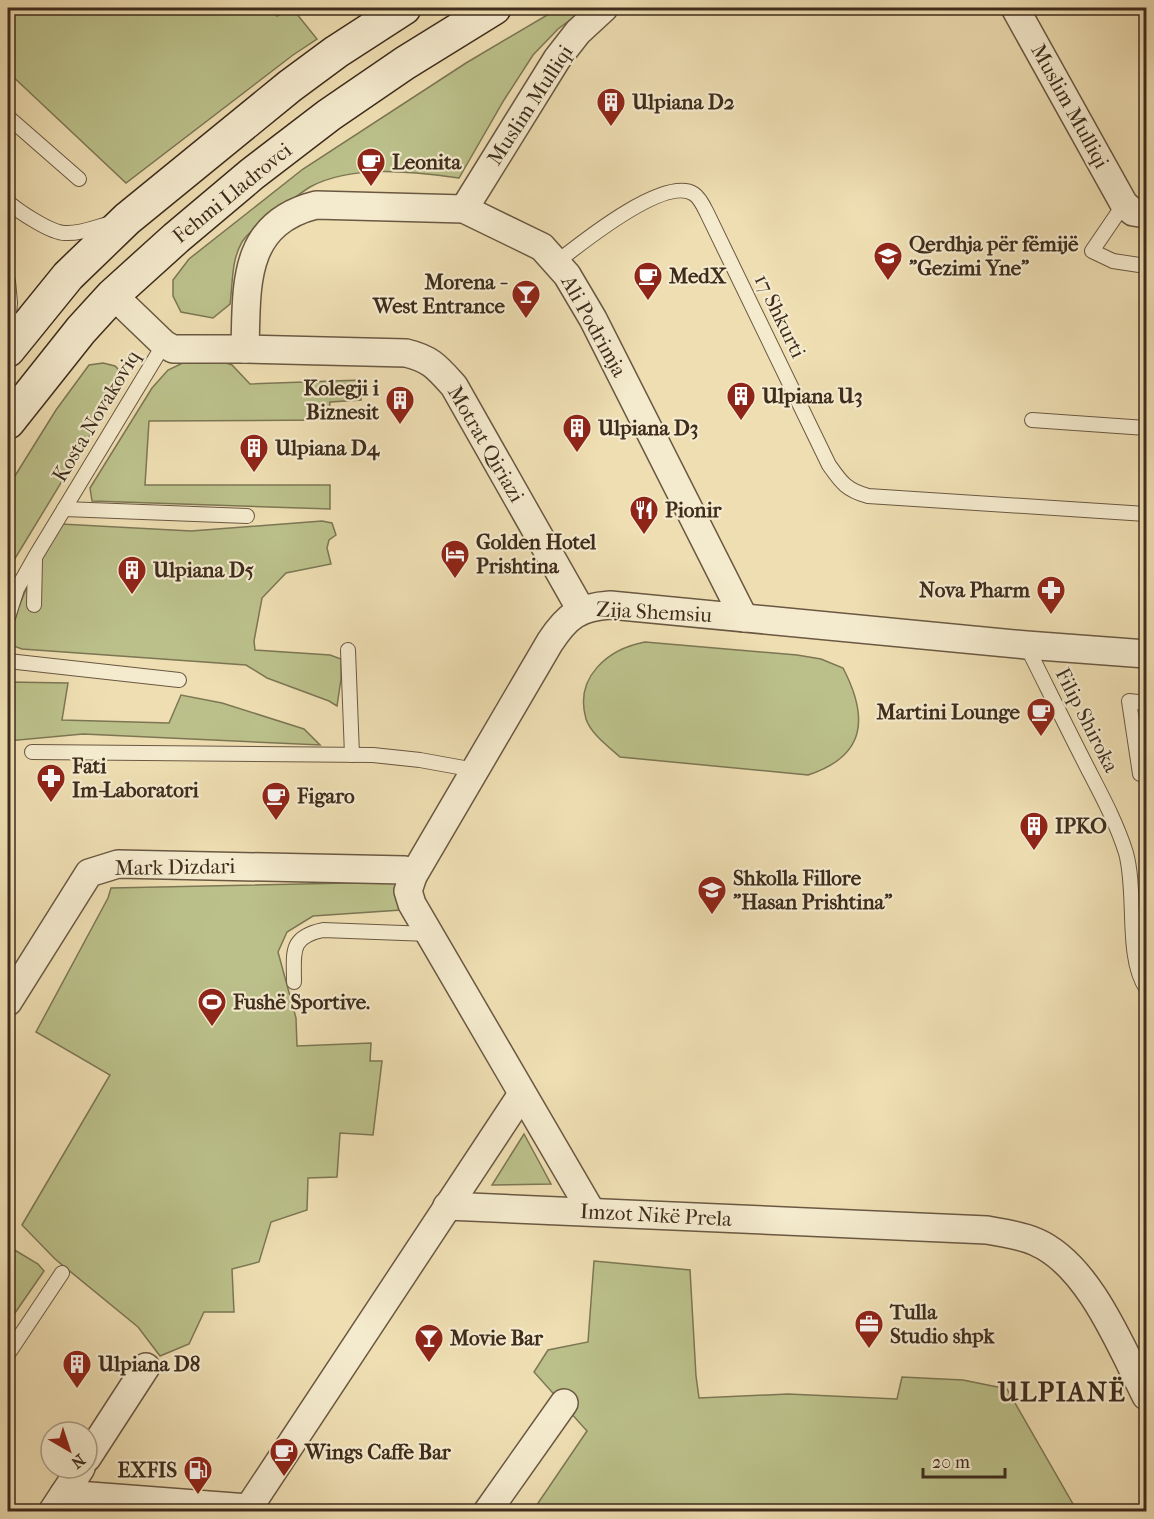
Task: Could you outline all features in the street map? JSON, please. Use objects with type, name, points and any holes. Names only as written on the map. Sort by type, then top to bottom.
[{"type":"main road","points":[[8,350],[47,300],[81,262],[128,219],[290,86],[336,52],[404,8]]},
{"type":"main road","name":"Fehmi Lladrovci","points":[[8,422],[81,330],[113,295],[252,174],[329,115],[405,63],[494,8]]},
{"type":"street","name":"Muslim Mulliqi","points":[[464,209],[557,59],[578,32],[604,8]]},
{"type":"street","name":"Muslim Mulliqi","points":[[1015,8],[1135,209]]},
{"type":"street","name":"Ali Podrimja","points":[[245,349],[247,289],[252,261],[262,240],[279,222],[296,210],[316,205],[464,209],[542,247],[557,262],[593,319],[744,618]]},
{"type":"street","points":[[113,295],[164,344]]},
{"type":"street","name":"Motrat Qiriazi","points":[[164,344],[173,349],[185,351],[245,349],[406,353],[424,358],[440,370],[454,386],[581,610]]},
{"type":"street","name":"Zija Shemsiu","points":[[591,1211],[429,934],[412,904],[408,891],[413,876],[559,628],[581,610],[594,606],[610,606],[1146,654]]},
{"type":"street","name":"Mark Dizdari","points":[[8,1002],[89,873],[118,864],[405,870],[413,876]]},
{"type":"street","points":[[58,1503],[247,1510],[522,1094]]},
{"type":"street","name":"Imzot Nikë Prela","points":[[447,1206],[987,1230],[1036,1241],[1064,1258],[1085,1284],[1146,1396]]},
{"type":"street","points":[[99,1439],[146,1367]]},
{"type":"street","points":[[487,1512],[564,1403]]},
{"type":"street","points":[[58,1503],[73,1480]]},
{"type":"lane","points":[[8,117],[79,179]]},
{"type":"lane","name":"17 Shkurti","points":[[557,262],[607,224],[639,205],[669,192],[681,190],[694,194],[707,213],[829,465],[845,486],[867,496],[1146,514]]},
{"type":"lane","points":[[8,202],[31,219],[63,234],[128,219]]},
{"type":"lane","name":"Muslim Mulliqi","points":[[1135,209],[1092,251],[1113,261],[1146,266]]},
{"type":"lane","points":[[8,281],[10,303],[8,323]]},
{"type":"lane","name":"Kosta Novakoviq","points":[[8,617],[17,589],[164,344]]},
{"type":"lane","points":[[1032,420],[1146,428]]},
{"type":"lane","name":"Kosta Novakoviq","points":[[64,509],[247,516]]},
{"type":"lane","points":[[34,605],[35,558]]},
{"type":"lane","name":"Filip Shiroka","points":[[1026,645],[1104,802],[1126,853],[1133,896],[1133,938],[1136,960],[1146,988]]},
{"type":"lane","points":[[348,650],[352,755]]},
{"type":"lane","points":[[8,662],[179,680]]},
{"type":"lane","points":[[1146,703],[1129,701],[1140,774],[1146,774]]},
{"type":"lane","points":[[32,752],[373,755],[420,760],[475,770]]},
{"type":"lane","points":[[294,982],[294,951],[300,940],[309,933],[323,930],[429,934]]},
{"type":"lane","points":[[8,1353],[62,1273]]},
{"type":"green space","points":[[8,8],[270,8],[277,16],[292,8],[317,39],[126,183],[8,72]]},
{"type":"green space","points":[[559,8],[586,8],[558,29],[533,55],[459,178],[403,172],[364,172],[327,180],[310,187],[260,224],[242,242],[234,264],[230,304],[213,318],[181,312],[173,296],[173,280],[189,259],[303,169],[466,63]]},
{"type":"green space","points":[[211,358],[232,365],[250,384],[361,380],[361,400],[330,402],[328,420],[149,421],[145,485],[330,485],[330,509],[92,501],[90,488],[152,388],[168,370],[189,360]]},
{"type":"green space","points":[[103,363],[115,366],[121,372],[118,389],[8,570],[8,487],[56,410],[89,365]]},
{"type":"green space","points":[[322,521],[332,523],[336,535],[329,540],[327,548],[331,564],[286,573],[262,598],[254,641],[255,650],[330,655],[341,659],[337,706],[267,678],[246,665],[22,649],[11,645],[22,598],[61,524],[191,531]]},
{"type":"green space","points":[[645,642],[797,655],[821,659],[843,668],[857,703],[859,719],[857,733],[851,746],[842,757],[827,767],[808,775],[620,757],[588,725],[584,704],[585,690],[597,667],[607,658],[618,651]]},
{"type":"green space","points":[[8,682],[68,683],[62,720],[169,723],[181,695],[222,703],[304,729],[320,745],[83,734],[8,741]]},
{"type":"green space","points":[[396,882],[401,910],[313,916],[287,932],[278,952],[296,1018],[297,1046],[371,1043],[370,1061],[382,1061],[373,1135],[340,1133],[337,1177],[308,1178],[307,1210],[271,1222],[259,1262],[232,1269],[234,1312],[204,1312],[189,1344],[160,1356],[138,1327],[55,1259],[22,1225],[110,1075],[36,1032],[108,898],[111,888]]},
{"type":"green space","points":[[524,1134],[551,1184],[492,1185]]},
{"type":"green space","points":[[8,1246],[38,1264],[44,1271],[8,1323]]},
{"type":"green space","points":[[594,1261],[690,1270],[699,1398],[788,1394],[897,1399],[902,1377],[963,1380],[1007,1389],[1077,1511],[532,1512],[587,1431],[534,1372],[548,1350],[588,1342]]},
{"type":"place","name":"Ulpiana D2","points":[[611,128]]},
{"type":"place","name":"Leonita","points":[[371,188]]},
{"type":"place","name":"Qerdhja për fëmijë \"Gezimi Yne\"","points":[[888,282]]},
{"type":"place","name":"MedX","points":[[648,302]]},
{"type":"place","name":"Morena - West Entrance","points":[[526,320]]},
{"type":"place","name":"Ulpiana U3","points":[[741,422]]},
{"type":"place","name":"Kolegji i Biznesit","points":[[400,426]]},
{"type":"place","name":"Ulpiana D3","points":[[577,454]]},
{"type":"place","name":"Ulpiana D4","points":[[254,474]]},
{"type":"place","name":"Pionir","points":[[644,536]]},
{"type":"place","name":"Golden Hotel Prishtina","points":[[455,580]]},
{"type":"place","name":"Ulpiana D5","points":[[132,596]]},
{"type":"place","name":"Nova Pharm","points":[[1051,616]]},
{"type":"place","name":"Martini Lounge","points":[[1041,738]]},
{"type":"place","name":"Fati Im-Laboratori","points":[[51,804]]},
{"type":"place","name":"Figaro","points":[[276,822]]},
{"type":"place","name":"IPKO","points":[[1034,852]]},
{"type":"place","name":"Shkolla Fillore \"Hasan Prishtina\"","points":[[712,916]]},
{"type":"place","name":"Fushë Sportive.","points":[[212,1028]]},
{"type":"place","name":"Tulla Studio shpk","points":[[869,1350]]},
{"type":"place","name":"Movie Bar","points":[[429,1364]]},
{"type":"place","name":"Ulpiana D8","points":[[77,1390]]},
{"type":"place","name":"Wings Caffe Bar","points":[[284,1478]]},
{"type":"place","name":"EXFIS","points":[[198,1496]]},
{"type":"district","name":"ULPIANË","points":[[1062,1392]]}]
